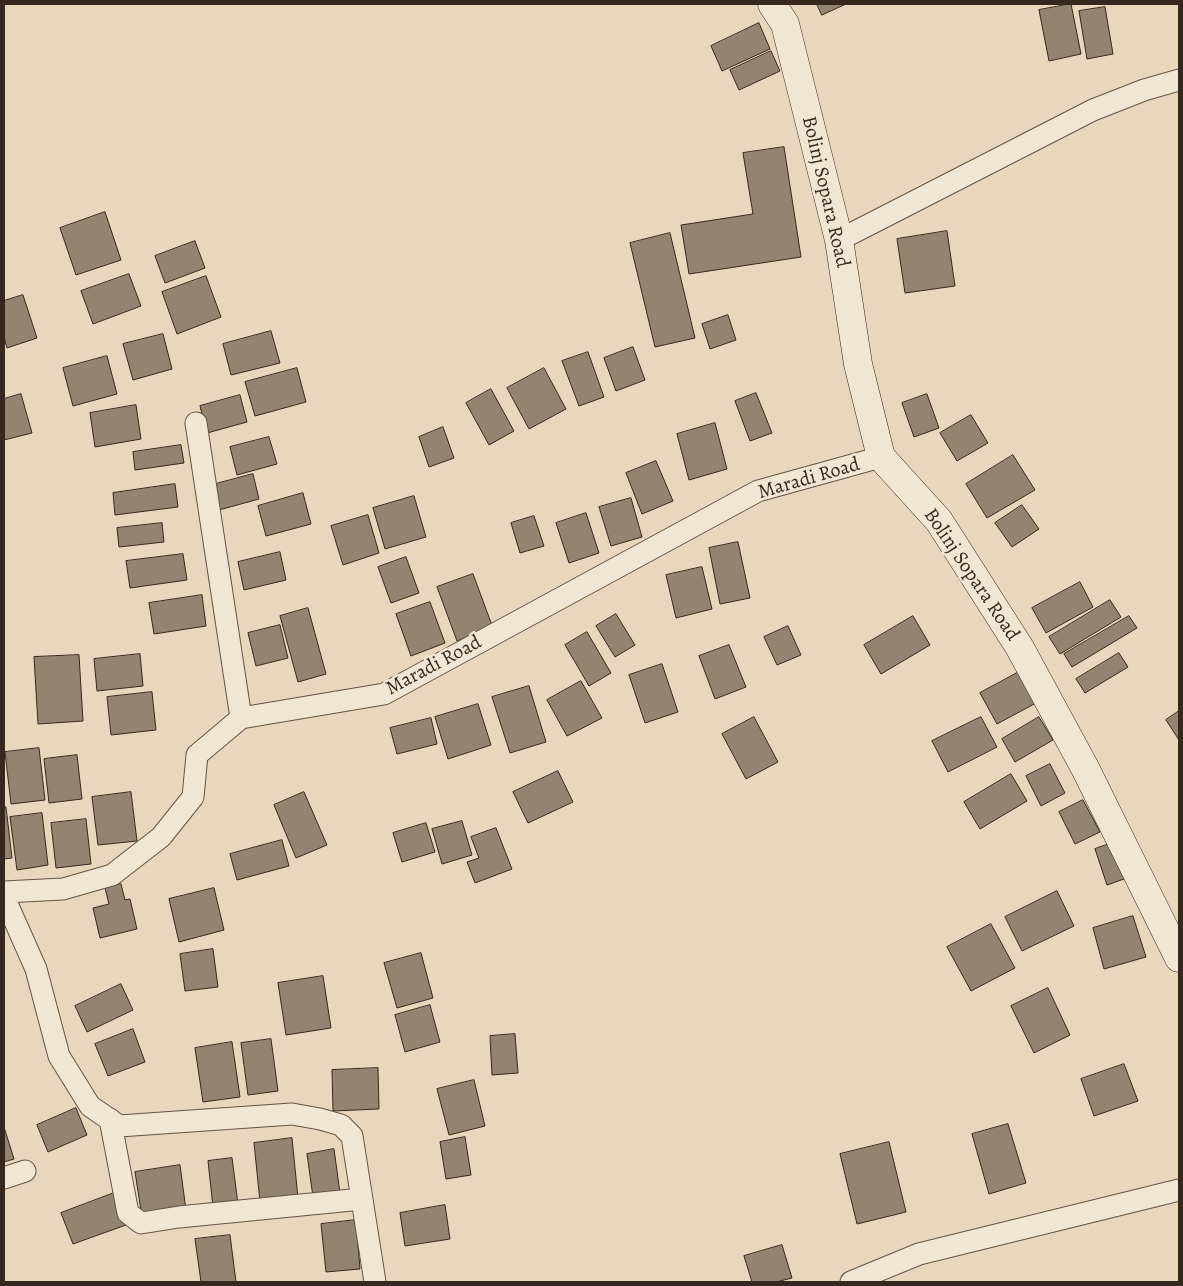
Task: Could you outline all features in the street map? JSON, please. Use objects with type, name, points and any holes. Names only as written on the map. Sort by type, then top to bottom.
[{"type":"main road","name":"Bolinj Sopara Road","points":[[772,4],[785,24],[839,240],[858,364],[882,457],[939,521],[1020,648],[1084,768],[1179,958]]},
{"type":"street","points":[[839,240],[1093,110],[1144,90],[1179,80]]},
{"type":"street","points":[[4,892],[63,889],[112,875],[161,837],[193,798],[197,755],[241,718],[196,422]]},
{"type":"street","name":"Maradi Road","points":[[241,718],[384,694],[758,491],[882,457]]},
{"type":"street","points":[[4,898],[36,969],[59,1056],[90,1106],[110,1120],[119,1126],[292,1114],[341,1125],[352,1136],[375,1282]]},
{"type":"street","points":[[110,1120],[128,1212],[141,1223],[179,1217],[362,1199]]},
{"type":"street","points":[[4,1178],[25,1170]]},
{"type":"street","points":[[851,1282],[919,1254],[1179,1190]]},
{"type":"building","points":[[817,4],[846,4],[822,15]]},
{"type":"building","points":[[1071,4],[1081,54],[1049,61],[1039,10]]},
{"type":"building","points":[[1105,7],[1113,54],[1087,59],[1079,11]]},
{"type":"building","points":[[759,23],[770,49],[722,71],[711,46]]},
{"type":"building","points":[[771,51],[780,71],[739,90],[730,70]]},
{"type":"building","points":[[784,147],[801,257],[689,274],[681,225],[753,214],[743,153]]},
{"type":"building","points":[[105,212],[121,260],[76,275],[60,228]]},
{"type":"building","points":[[947,231],[955,286],[905,293],[897,239]]},
{"type":"building","points":[[670,233],[695,338],[655,347],[630,243]]},
{"type":"building","points":[[195,241],[205,268],[165,283],[155,256]]},
{"type":"building","points":[[129,274],[141,306],[93,324],[81,291]]},
{"type":"building","points":[[206,276],[221,317],[177,334],[162,292]]},
{"type":"building","points":[[23,295],[37,338],[7,348],[4,337],[4,301]]},
{"type":"building","points":[[728,315],[736,340],[710,349],[702,324]]},
{"type":"building","points":[[271,331],[280,363],[231,375],[223,344]]},
{"type":"building","points":[[163,334],[172,369],[133,380],[123,344]]},
{"type":"building","points":[[633,347],[645,380],[616,391],[604,358]]},
{"type":"building","points":[[588,352],[604,397],[579,406],[562,361]]},
{"type":"building","points":[[107,356],[117,394],[73,406],[63,368]]},
{"type":"building","points":[[297,368],[306,402],[255,416],[245,382]]},
{"type":"building","points":[[544,368],[566,409],[529,429],[507,388]]},
{"type":"building","points":[[491,389],[514,431],[489,445],[466,403]]},
{"type":"building","points":[[756,393],[772,433],[750,441],[735,401]]},
{"type":"building","points":[[21,394],[32,433],[4,440],[4,399]]},
{"type":"building","points":[[927,394],[939,428],[914,437],[902,403]]},
{"type":"building","points":[[240,395],[247,422],[207,433],[200,406]]},
{"type":"building","points":[[136,405],[141,439],[95,447],[90,413]]},
{"type":"building","points":[[971,415],[988,443],[957,461],[940,433]]},
{"type":"building","points":[[715,423],[727,469],[689,480],[677,434]]},
{"type":"building","points":[[443,427],[454,458],[429,467],[419,437]]},
{"type":"building","points":[[269,437],[277,464],[237,475],[230,447]]},
{"type":"building","points":[[181,445],[184,463],[135,470],[133,452]]},
{"type":"building","points":[[1013,455],[1035,490],[987,518],[966,484]]},
{"type":"building","points":[[656,461],[673,501],[642,514],[626,473]]},
{"type":"building","points":[[253,474],[259,499],[219,510],[212,485]]},
{"type":"building","points":[[175,484],[178,507],[115,515],[113,493]]},
{"type":"building","points":[[303,493],[311,524],[266,536],[258,506]]},
{"type":"building","points":[[414,496],[426,537],[385,549],[373,508]]},
{"type":"building","points":[[631,498],[642,537],[611,546],[599,507]]},
{"type":"building","points":[[1022,505],[1039,529],[1012,547],[995,523]]},
{"type":"building","points":[[586,513],[599,553],[569,563],[556,523]]},
{"type":"building","points":[[368,515],[379,553],[343,565],[331,526]]},
{"type":"building","points":[[534,516],[544,546],[520,553],[511,523]]},
{"type":"building","points":[[162,523],[164,542],[119,547],[117,528]]},
{"type":"building","points":[[738,542],[750,598],[720,604],[709,548]]},
{"type":"building","points":[[280,552],[286,580],[244,590],[238,562]]},
{"type":"building","points":[[183,554],[187,580],[130,588],[126,561]]},
{"type":"building","points":[[406,557],[419,593],[391,603],[378,567]]},
{"type":"building","points":[[702,567],[712,609],[676,618],[666,575]]},
{"type":"building","points":[[473,574],[493,628],[457,641],[437,587]]},
{"type":"building","points":[[1080,582],[1093,607],[1046,633],[1032,608]]},
{"type":"building","points":[[202,595],[206,626],[154,634],[149,603]]},
{"type":"building","points":[[1110,600],[1121,617],[1060,654],[1049,637]]},
{"type":"building","points":[[430,602],[445,643],[411,656],[396,614]]},
{"type":"building","points":[[308,608],[326,674],[298,682],[280,616]]},
{"type":"building","points":[[616,614],[635,645],[615,657],[596,626]]},
{"type":"building","points":[[913,616],[930,645],[881,674],[864,645]]},
{"type":"building","points":[[1129,616],[1137,628],[1072,667],[1064,654]]},
{"type":"building","points":[[280,625],[288,658],[256,666],[248,633]]},
{"type":"building","points":[[788,626],[801,655],[777,665],[764,637]]},
{"type":"building","points":[[587,632],[611,673],[589,686],[565,645]]},
{"type":"building","points":[[729,645],[746,687],[715,699],[699,656]]},
{"type":"building","points":[[1119,653],[1128,667],[1085,693],[1076,679]]},
{"type":"building","points":[[140,654],[143,686],[97,691],[94,659]]},
{"type":"building","points":[[79,655],[83,721],[38,724],[34,657]]},
{"type":"building","points":[[662,664],[678,712],[645,723],[629,675]]},
{"type":"building","points":[[1019,672],[1036,703],[997,724],[980,693]]},
{"type":"building","points":[[581,681],[602,718],[567,736],[547,700]]},
{"type":"building","points":[[529,686],[546,742],[510,753],[492,697]]},
{"type":"building","points":[[152,692],[156,730],[111,735],[107,697]]},
{"type":"building","points":[[478,704],[491,745],[448,759],[435,717]]},
{"type":"building","points":[[1179,711],[1179,740],[1166,720]]},
{"type":"building","points":[[754,717],[778,762],[746,779],[722,734]]},
{"type":"building","points":[[981,717],[997,747],[948,772],[932,741]]},
{"type":"building","points":[[1039,717],[1053,740],[1015,762],[1002,739]]},
{"type":"building","points":[[431,718],[437,744],[397,754],[390,728]]},
{"type":"building","points":[[39,748],[45,800],[11,804],[5,752]]},
{"type":"building","points":[[77,755],[82,799],[49,803],[44,759]]},
{"type":"building","points":[[1050,764],[1065,793],[1041,806],[1026,776]]},
{"type":"building","points":[[558,771],[573,802],[528,823],[513,792]]},
{"type":"building","points":[[1011,774],[1027,801],[980,829],[964,802]]},
{"type":"building","points":[[131,792],[137,841],[98,845],[92,797]]},
{"type":"building","points":[[304,792],[327,845],[296,858],[274,805]]},
{"type":"building","points":[[1083,800],[1100,832],[1075,844],[1059,812]]},
{"type":"building","points":[[4,807],[6,807],[12,858],[4,859]]},
{"type":"building","points":[[42,813],[48,865],[17,870],[10,817]]},
{"type":"building","points":[[86,819],[91,864],[56,868],[51,823]]},
{"type":"building","points":[[462,821],[472,855],[442,864],[432,829]]},
{"type":"building","points":[[426,823],[435,852],[402,862],[393,833]]},
{"type":"building","points":[[496,828],[512,869],[475,883],[467,862],[479,858],[471,837]]},
{"type":"building","points":[[282,840],[289,866],[237,880],[230,854]]},
{"type":"building","points":[[1112,843],[1124,879],[1107,885],[1095,849]]},
{"type":"building","points":[[121,884],[125,900],[130,899],[137,929],[100,938],[93,908],[109,904],[105,888]]},
{"type":"building","points":[[214,888],[224,930],[179,942],[169,899]]},
{"type":"building","points":[[1057,891],[1074,926],[1022,951],[1005,917]]},
{"type":"building","points":[[1133,916],[1146,957],[1104,969],[1093,928]]},
{"type":"building","points":[[991,924],[1015,968],[971,991],[947,947]]},
{"type":"building","points":[[213,949],[218,987],[185,991],[180,954]]},
{"type":"building","points":[[421,953],[433,998],[397,1008],[384,963]]},
{"type":"building","points":[[323,976],[331,1028],[286,1035],[278,983]]},
{"type":"building","points":[[121,984],[133,1010],[87,1032],[75,1006]]},
{"type":"building","points":[[1048,988],[1070,1035],[1034,1053],[1011,1006]]},
{"type":"building","points":[[430,1005],[440,1042],[405,1052],[395,1015]]},
{"type":"building","points":[[133,1029],[145,1062],[108,1076],[95,1044]]},
{"type":"building","points":[[515,1034],[518,1073],[492,1075],[490,1036]]},
{"type":"building","points":[[271,1039],[278,1091],[248,1095],[241,1043]]},
{"type":"building","points":[[232,1042],[240,1097],[203,1102],[195,1048]]},
{"type":"building","points":[[1124,1064],[1138,1101],[1094,1116],[1081,1079]]},
{"type":"building","points":[[378,1068],[379,1109],[333,1111],[332,1070]]},
{"type":"building","points":[[474,1080],[485,1126],[449,1135],[437,1089]]},
{"type":"building","points":[[76,1108],[87,1135],[48,1152],[37,1125]]},
{"type":"building","points":[[1008,1124],[1026,1183],[989,1194],[972,1134]]},
{"type":"building","points":[[4,1127],[14,1159],[4,1162]]},
{"type":"building","points":[[465,1137],[471,1175],[446,1179],[440,1142]]},
{"type":"building","points":[[292,1138],[298,1198],[260,1202],[254,1143]]},
{"type":"building","points":[[889,1142],[906,1212],[857,1224],[840,1154]]},
{"type":"building","points":[[334,1149],[340,1193],[313,1197],[307,1154]]},
{"type":"building","points":[[232,1158],[238,1204],[213,1207],[208,1161]]},
{"type":"building","points":[[180,1165],[186,1210],[142,1217],[135,1172]]},
{"type":"building","points":[[114,1193],[126,1225],[73,1244],[61,1213]]},
{"type":"building","points":[[445,1205],[450,1239],[405,1246],[400,1213]]},
{"type":"building","points":[[356,1220],[360,1269],[326,1272],[321,1224]]},
{"type":"building","points":[[230,1235],[236,1282],[201,1282],[195,1239]]},
{"type":"building","points":[[782,1245],[792,1278],[776,1282],[752,1282],[744,1256]]}]
